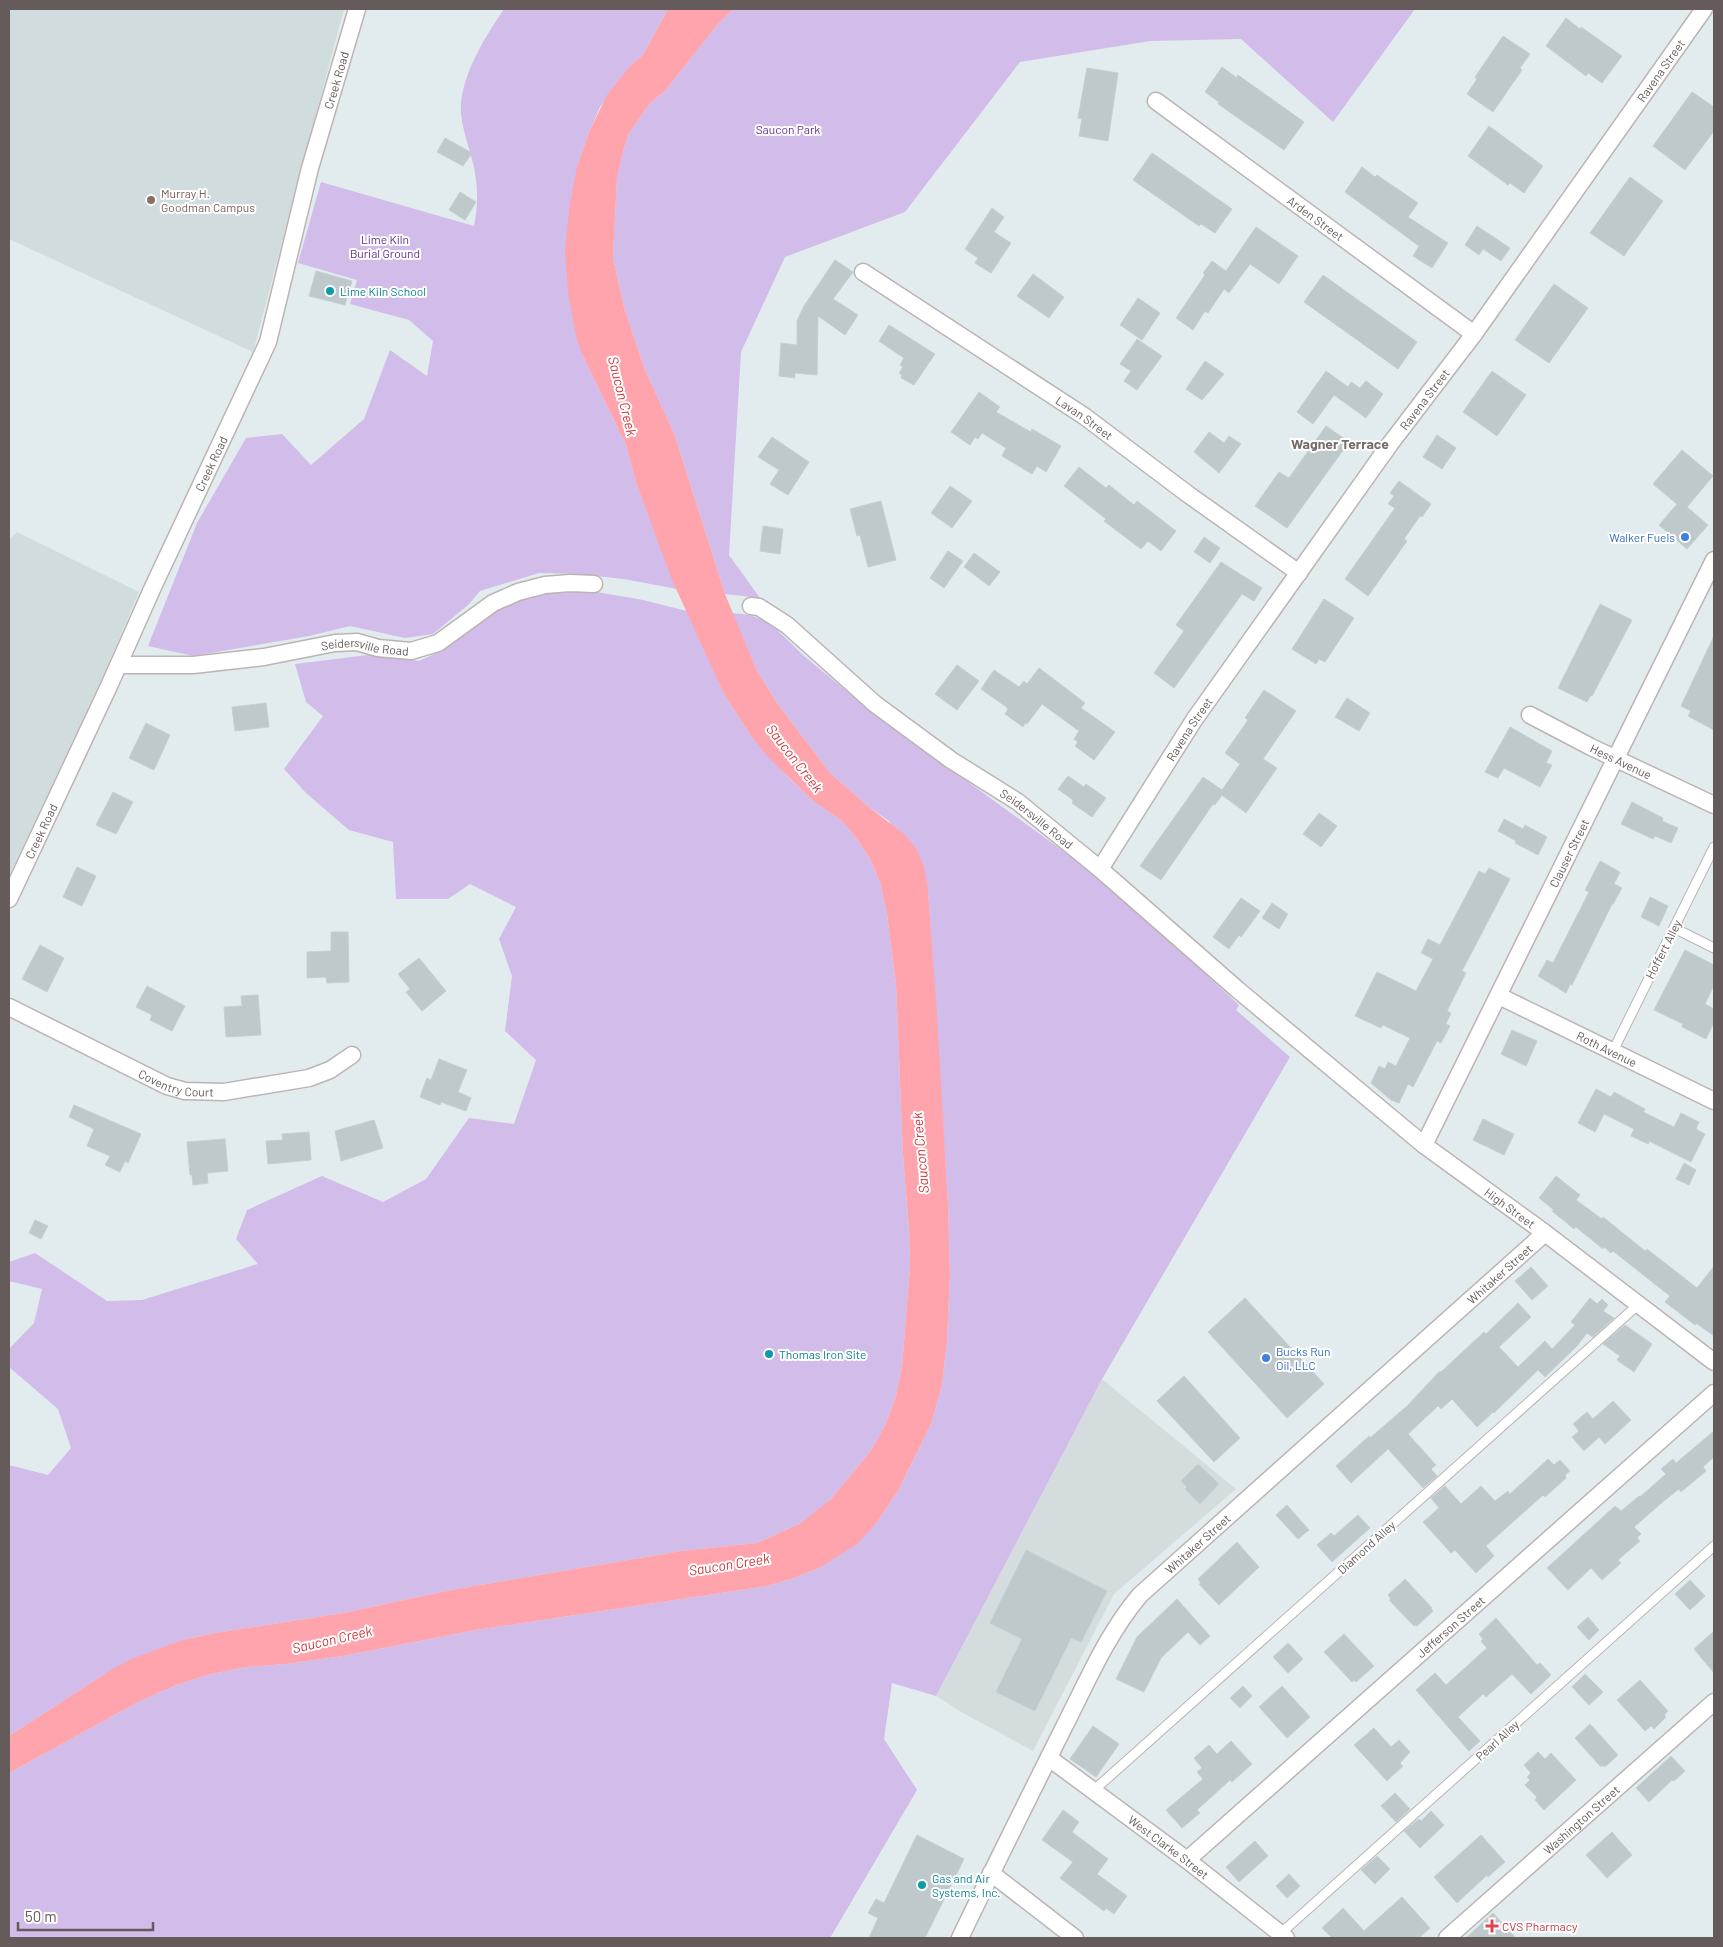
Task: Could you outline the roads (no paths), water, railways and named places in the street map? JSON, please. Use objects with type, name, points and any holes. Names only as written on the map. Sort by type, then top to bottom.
[{"type":"street","name":"Creek Road","points":[[9,899],[268,342],[310,168],[357,9]]},
{"type":"street","name":"Ravena Street","points":[[1100,869],[1194,720],[1390,444],[1474,334],[1704,9]]},
{"type":"street","name":"Arden Street","points":[[1156,102],[1474,334]]},
{"type":"street","name":"Lavan Street","points":[[862,272],[1084,416],[1190,496],[1299,573]]},
{"type":"street","name":"Clauser Street","points":[[1424,1146],[1714,560]]},
{"type":"street","name":"Seidersville Road","points":[[119,665],[193,665],[264,657],[335,643],[411,651],[438,643],[493,603],[518,592],[546,585],[594,584]]},
{"type":"street","name":"Seidersville Road","points":[[751,606],[759,607],[786,625],[875,704],[951,760],[1018,802],[1100,869],[1309,1049]]},
{"type":"street","name":"Hess Avenue","points":[[1530,715],[1591,747],[1616,757],[1714,805]]},
{"type":"street","name":"Roth Avenue","points":[[1499,996],[1714,1101]]},
{"type":"street","name":"Coventry Court","points":[[9,1008],[167,1086],[185,1091],[224,1092],[309,1078],[330,1070],[352,1055]]},
{"type":"street","name":"High Street","points":[[1309,1049],[1424,1146],[1545,1234],[1714,1362]]},
{"type":"street","name":"Whitaker Street","points":[[960,1938],[1108,1640],[1124,1614],[1140,1595],[1545,1234]]},
{"type":"street","name":"Jefferson Street","points":[[1187,1860],[1714,1394]]},
{"type":"street","name":"Washington Street","points":[[1447,1938],[1714,1702]]},
{"type":"street","name":"West Clarke Street","points":[[1049,1758],[1187,1860],[1283,1936]]},
{"type":"street","points":[[991,1873],[1076,1938]]},
{"type":"lane","name":"Hoffert Alley","points":[[1613,1051],[1714,847]]},
{"type":"lane","points":[[1674,928],[1714,948]]},
{"type":"lane","name":"Diamond Alley","points":[[1093,1791],[1638,1304]]},
{"type":"lane","name":"Pearl Alley","points":[[1283,1936],[1714,1546]]},
{"type":"water","name":"Saucon Creek","points":[[668,9],[733,9],[718,24],[664,92],[651,102],[629,133],[617,178],[613,258],[624,307],[645,370],[674,433],[725,594],[756,669],[777,703],[831,774],[870,808],[904,834],[916,848],[924,866],[928,890],[937,1016],[948,1205],[950,1276],[947,1341],[942,1385],[931,1424],[898,1491],[877,1522],[857,1544],[819,1568],[794,1578],[767,1586],[476,1630],[343,1656],[286,1664],[246,1667],[207,1675],[174,1686],[138,1702],[9,1773],[9,1736],[129,1660],[182,1640],[343,1613],[451,1590],[681,1551],[757,1543],[801,1523],[831,1499],[870,1452],[885,1426],[896,1396],[902,1367],[910,1266],[896,984],[887,914],[880,882],[869,857],[842,821],[813,801],[767,756],[749,733],[724,694],[672,580],[636,482],[626,445],[582,354],[576,336],[568,292],[565,251],[570,203],[577,167],[589,132],[607,95],[631,65],[643,55]]},
{"type":"place","name":"Murray H. Goodman Campus","points":[[151,200]]},
{"type":"place","name":"Lime Kiln School","points":[[330,291]]},
{"type":"place","name":"Walker Fuels","points":[[1685,537]]},
{"type":"place","name":"Thomas Iron Site","points":[[769,1354]]},
{"type":"place","name":"Bucks Run Oil, LLC","points":[[1266,1358]]},
{"type":"place","name":"Gas and Air Systems, Inc.","points":[[922,1885]]},
{"type":"place","name":"CVS Pharmacy","points":[[1492,1926]]},
{"type":"district","name":"Wagner Terrace","points":[[1340,443]]},
{"type":"park label","name":"Saucon Park","points":[[788,129]]},
{"type":"park label","name":"Lime Kiln Burial Ground","points":[[385,246]]}]
